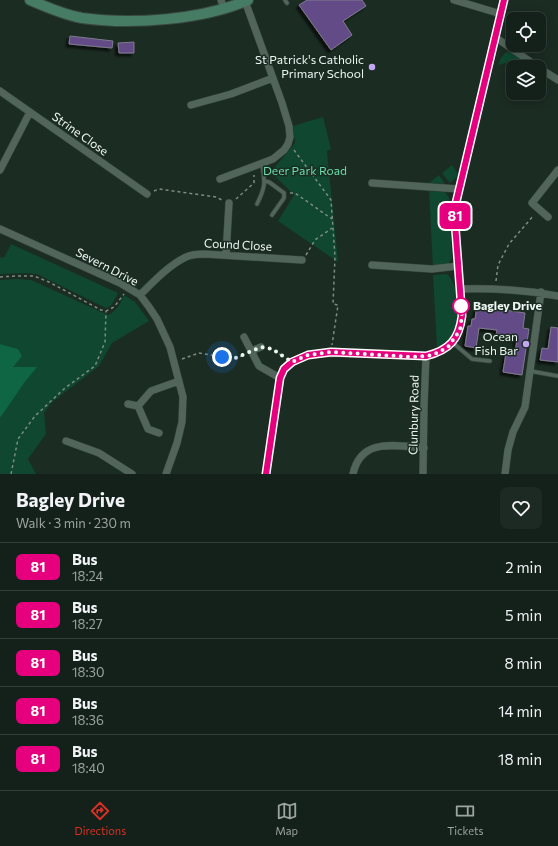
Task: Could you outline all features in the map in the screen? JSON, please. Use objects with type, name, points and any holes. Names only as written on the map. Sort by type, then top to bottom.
[{"type":"street","points":[[30,0],[48,8],[81,18],[117,21],[156,20],[191,16],[223,4],[246,1],[289,126],[290,137],[288,144],[280,154],[262,164],[220,179]]},
{"type":"street","points":[[454,0],[501,14]]},
{"type":"street","points":[[266,474],[280,378],[284,369],[292,362],[308,355],[331,352],[426,356],[442,350],[452,342],[460,330],[462,316],[455,207],[504,0]]},
{"type":"street","points":[[495,37],[528,60]]},
{"type":"street","points":[[546,72],[558,80]]},
{"type":"street","points":[[191,104],[231,94],[273,78]]},
{"type":"street","name":"Strine Close","points":[[0,91],[147,194]]},
{"type":"street","points":[[0,170],[30,112]]},
{"type":"street","points":[[548,217],[532,203],[558,170]]},
{"type":"street","points":[[372,183],[459,189]]},
{"type":"street","points":[[226,255],[229,203]]},
{"type":"street","name":"Severn Drive","points":[[0,229],[128,287],[140,296],[157,319],[170,347],[183,397],[182,422],[178,443],[166,474]]},
{"type":"street","name":"Cound Close","points":[[140,296],[156,278],[186,257],[194,254],[302,260]]},
{"type":"street","points":[[372,265],[432,269],[458,266]]},
{"type":"street","points":[[460,289],[496,288],[541,292],[558,296]]},
{"type":"street","points":[[505,474],[508,450],[513,432],[525,407],[541,292]]},
{"type":"street","points":[[244,337],[259,366],[280,378]]},
{"type":"street","points":[[251,352],[261,347]]},
{"type":"street","name":"Clunbury Road","points":[[423,474],[426,356]]},
{"type":"street","points":[[138,406],[152,391],[179,381]]},
{"type":"street","points":[[128,404],[138,406]]},
{"type":"street","points":[[138,406],[148,429],[159,433]]},
{"type":"street","points":[[66,441],[99,453],[132,474]]},
{"type":"street","points":[[353,474],[358,460],[374,447],[384,445],[424,448]]},
{"type":"lane","points":[[257,204],[264,192],[262,164]]},
{"type":"lane","points":[[264,181],[269,182],[284,193],[284,198],[272,215]]},
{"type":"lane","points":[[452,342],[472,359],[490,361]]},
{"type":"lane","points":[[530,371],[558,376]]},
{"type":"path","points":[[288,144],[331,200],[332,228],[336,257],[333,304],[338,305],[331,352]]},
{"type":"path","points":[[147,194],[159,189],[216,197],[229,203],[239,198],[254,183],[255,179],[252,167]]},
{"type":"path","points":[[284,193],[295,193],[332,219]]},
{"type":"path","points":[[496,288],[498,265],[509,244],[539,209]]},
{"type":"path","points":[[302,260],[315,240],[332,228]]},
{"type":"path","points":[[0,277],[34,276],[49,282],[101,310],[106,311],[114,307],[128,287]]},
{"type":"path","points":[[11,474],[18,439],[35,416],[65,388],[95,366],[105,342],[106,311]]},
{"type":"path","points":[[261,347],[272,349],[292,362]]},
{"type":"path","points":[[174,361],[199,353],[233,359],[251,352]]},
{"type":"green space","points":[[509,52],[520,59],[506,60],[506,63],[498,65],[505,53]]},
{"type":"green space","name":"Deer Park Road","points":[[323,117],[331,149],[327,151],[338,262],[278,221],[294,195],[271,172],[295,143],[293,126]]},
{"type":"green space","points":[[452,165],[458,174],[450,183],[442,173]]},
{"type":"green space","points":[[439,175],[444,184],[429,183]]},
{"type":"green space","points":[[429,191],[445,192],[449,198],[450,204],[452,258],[448,264],[433,267]]},
{"type":"green space","points":[[11,244],[118,293],[111,306],[106,308],[37,274],[0,274],[0,257],[4,258]]},
{"type":"green space","points":[[446,274],[450,277],[453,283],[457,298],[458,315],[456,327],[451,337],[437,348],[433,275]]},
{"type":"green space","points":[[0,280],[31,280],[108,315],[120,304],[124,295],[135,302],[149,321],[112,343],[99,366],[51,403],[44,413],[46,434],[28,459],[36,474],[0,474],[0,418],[8,404],[36,367],[12,367],[18,349],[0,344]]},
{"type":"shaded area","points":[[0,344],[18,349],[22,356],[13,367],[37,367],[0,418]]},
{"type":"building","points":[[307,0],[362,0],[366,6],[343,21],[352,35],[331,50],[299,5]]},
{"type":"building","points":[[70,36],[113,41],[112,48],[69,44]]},
{"type":"building","points":[[134,42],[134,53],[119,53],[118,43]]},
{"type":"building","points":[[477,306],[525,313],[523,328],[529,329],[522,375],[503,372],[506,353],[515,354],[517,339],[496,336],[497,330],[479,328],[476,348],[465,346],[468,326],[471,326],[472,319],[475,319]]},
{"type":"building","points":[[551,327],[558,328],[558,362],[540,360],[542,348],[548,349]]},
{"type":"bus line","name":"81","points":[[266,474],[280,378],[284,369],[292,362],[308,355],[331,352],[413,357],[433,355],[448,347],[460,330],[462,316],[455,207],[504,0]]},
{"type":"place","name":"St Patrick's Catholic Primary School","points":[[372,67]]},
{"type":"place","name":"Bagley Drive","points":[[461,306]]},
{"type":"place","name":"Ocean Fish Bar","points":[[526,344]]},
{"type":"route","points":[[222,357],[233,359],[261,347],[272,349],[292,362],[308,355],[331,352],[413,357],[433,355],[448,347],[460,330],[462,316],[461,302],[461,306]]}]
